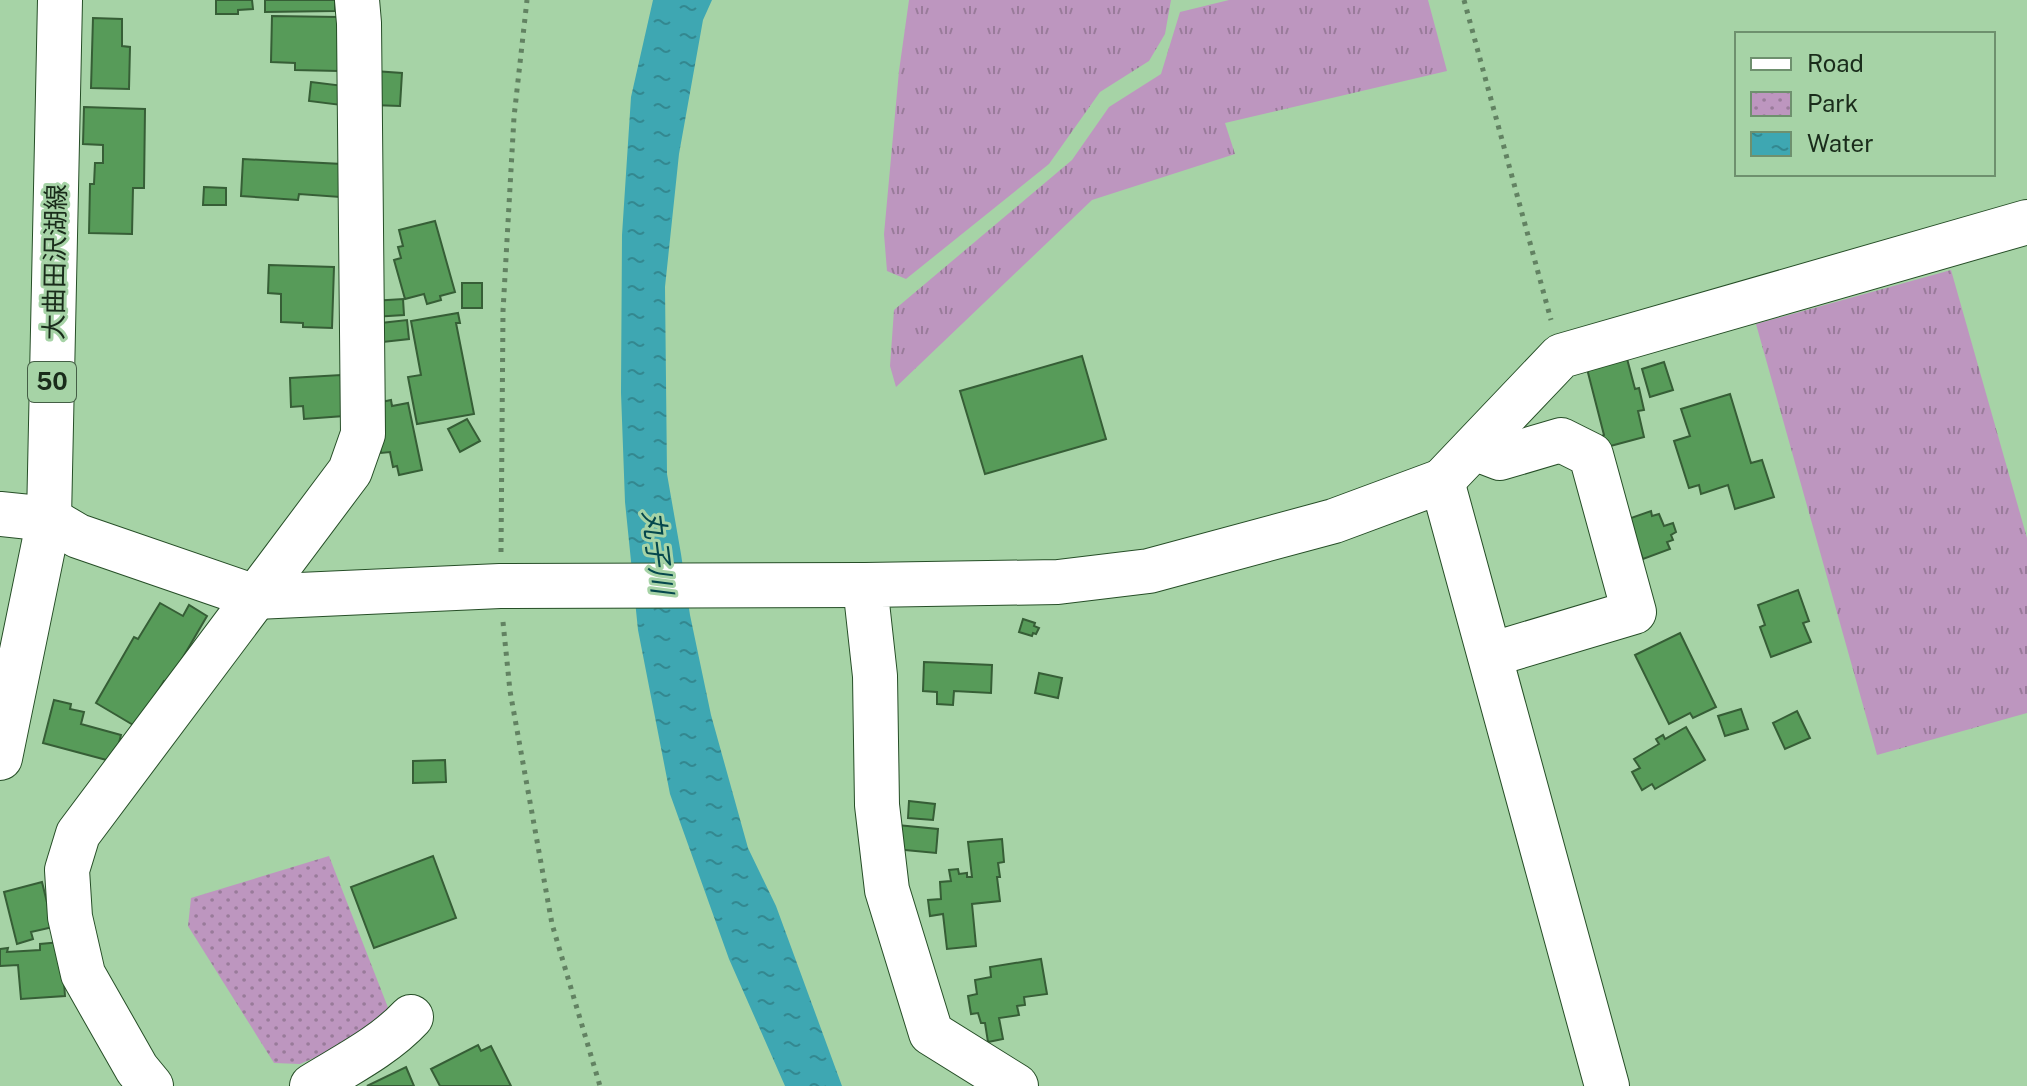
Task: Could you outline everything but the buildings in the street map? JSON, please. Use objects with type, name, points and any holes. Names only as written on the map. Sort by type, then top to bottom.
[{"type":"street","name":"大曲田沢湖線","points":[[0,758],[49,519],[60,0]]},
{"type":"street","points":[[151,1086],[137,1069],[83,974],[70,917],[67,870],[78,834],[350,471],[363,434],[357,0]]},
{"type":"street","points":[[0,514],[49,519],[78,536],[255,597],[510,586],[1058,582],[1149,571],[1334,521],[1442,481],[1561,356],[2027,222]]},
{"type":"street","points":[[1474,448],[1500,458],[1561,440],[1591,455],[1634,612],[1490,655]]},
{"type":"street","points":[[1442,481],[1607,1086]]},
{"type":"street","points":[[865,585],[875,676],[877,805],[887,890],[931,1033],[1016,1086]]},
{"type":"street","points":[[312,1086],[400,1029],[411,1017]]},
{"type":"path","points":[[527,0],[514,117],[503,311],[510,691],[552,924],[600,1086]]},
{"type":"path","points":[[1464,0],[1561,356]]},
{"type":"green space","points":[[909,0],[1171,0],[1165,34],[1149,61],[1100,92],[1049,164],[906,279],[887,271],[884,234],[899,71]]},
{"type":"green space","points":[[1229,0],[1428,0],[1447,71],[1225,123],[1235,154],[1092,200],[896,387],[890,366],[894,310],[1072,160],[1109,107],[1161,74],[1180,12]]},
{"type":"green space","points":[[1951,270],[2027,538],[2027,713],[1877,755],[1756,324]]},
{"type":"green space","points":[[329,856],[394,1023],[300,1064],[274,1063],[188,926],[191,898]]},
{"type":"water","name":"丸子川","points":[[653,0],[712,0],[703,20],[679,154],[665,287],[667,474],[690,615],[711,715],[748,848],[776,906],[842,1086],[785,1086],[729,959],[670,794],[638,630],[625,502],[621,393],[622,235],[631,97]]}]
